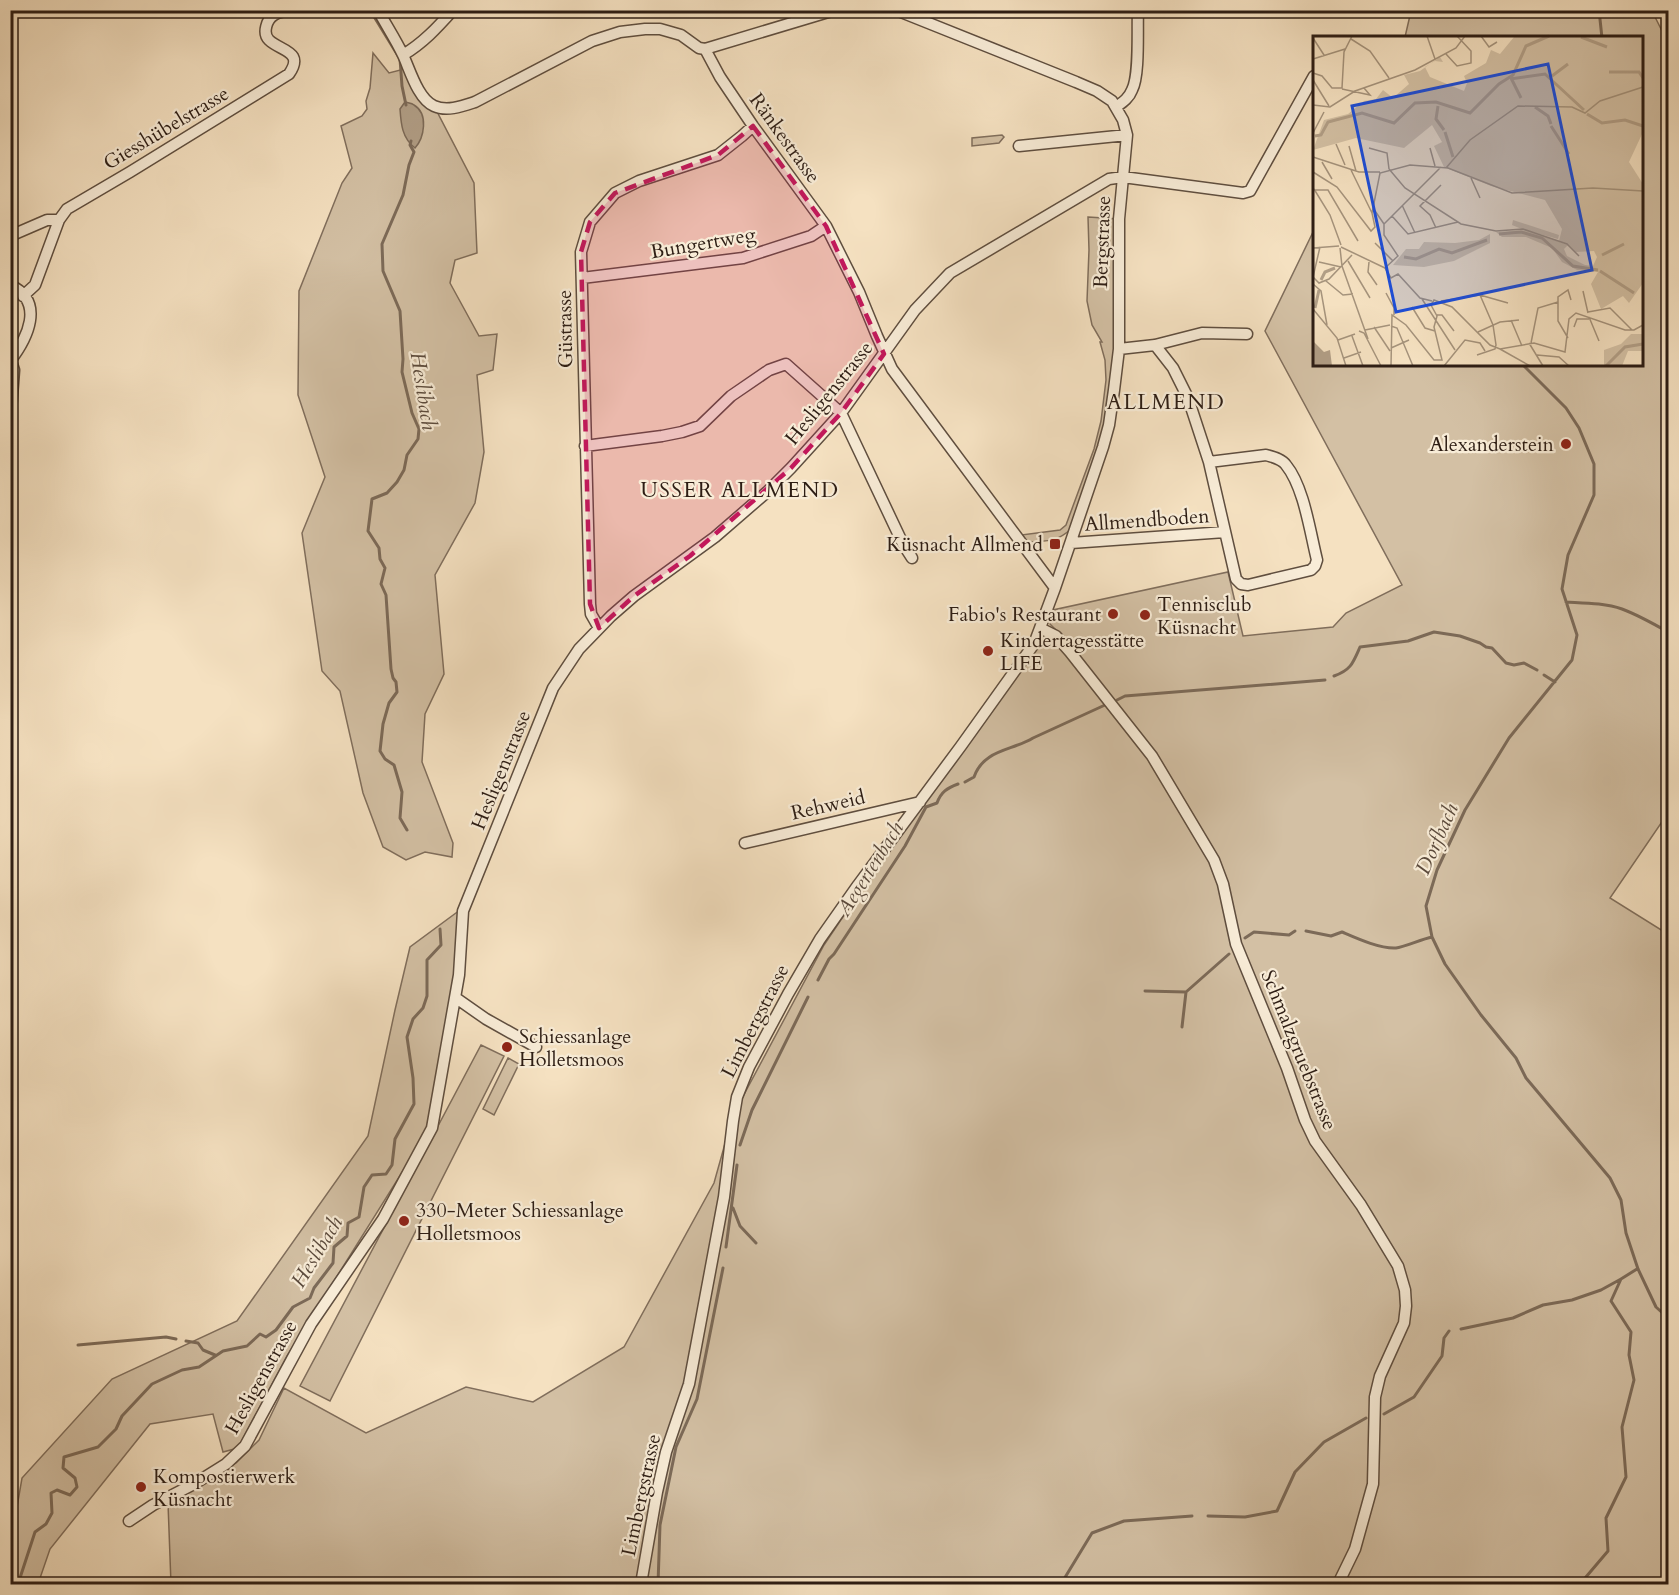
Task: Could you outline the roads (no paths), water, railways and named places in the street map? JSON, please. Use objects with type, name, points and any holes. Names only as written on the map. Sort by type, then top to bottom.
[{"type":"street","name":"Giesshübelstrasse","points":[[23,296],[36,282],[59,220],[67,209],[289,74],[294,68],[291,53],[269,40],[266,34],[268,20],[275,14],[288,10]]},
{"type":"street","points":[[378,10],[419,91],[434,106],[448,108],[475,102],[592,41],[620,32],[660,29],[681,35],[699,48],[705,49],[834,10]]},
{"type":"street","points":[[403,56],[430,36],[453,10]]},
{"type":"street","points":[[896,10],[1097,91],[1112,101],[1116,107],[1127,98],[1136,78],[1138,10]]},
{"type":"street","name":"Ränkestrasse","points":[[705,49],[720,77],[753,126],[826,226],[860,292],[884,354],[899,378],[1055,588]]},
{"type":"street","points":[[1123,177],[1243,193],[1250,191],[1313,78]]},
{"type":"street","name":"Bergstrasse","points":[[1047,612],[1109,425],[1119,349],[1119,219],[1127,135],[1116,107]]},
{"type":"street","name":"Güstrasse","points":[[599,628],[591,614],[590,604],[585,446],[581,252],[590,222],[615,193],[639,181],[718,155],[753,126]]},
{"type":"street","points":[[1019,146],[1127,135]]},
{"type":"street","name":"Hesligenstrasse","points":[[129,1521],[226,1464],[245,1446],[311,1324],[383,1219],[432,1128],[456,998],[463,911],[554,688],[579,649],[634,596],[715,537],[791,468],[841,413],[915,310],[950,273],[1109,179],[1123,177]]},
{"type":"street","points":[[10,236],[47,220],[59,220]]},
{"type":"street","name":"Bungertweg","points":[[582,278],[743,258],[811,236],[826,226]]},
{"type":"street","points":[[10,285],[20,291],[30,311],[30,325],[24,341],[11,361],[14,370],[10,424]]},
{"type":"street","points":[[1119,349],[1155,345],[1202,333],[1247,334]]},
{"type":"street","name":"Allmendboden","points":[[1155,345],[1173,369],[1188,398],[1209,462],[1236,579],[1241,584],[1248,585],[1311,570],[1317,560],[1300,490],[1286,464],[1266,454],[1209,462]]},
{"type":"street","points":[[585,446],[662,436],[700,426],[731,396],[769,370],[786,364],[841,413],[903,544],[912,558]]},
{"type":"street","name":"Allmendboden","points":[[1071,543],[1225,532]]},
{"type":"street","name":"Limbergstrasse","points":[[640,1584],[666,1452],[689,1384],[723,1207],[737,1097],[749,1067],[820,939],[1034,644],[1047,612]]},
{"type":"street","name":"Schmalzgruebstrasse","points":[[1040,628],[1056,636],[1152,756],[1214,860],[1223,884],[1236,944],[1287,1068],[1305,1120],[1315,1141],[1361,1205],[1398,1266],[1406,1290],[1404,1323],[1380,1376],[1375,1396],[1374,1484],[1355,1549],[1338,1584]]},
{"type":"street","name":"Rehweid","points":[[745,843],[920,802]]},
{"type":"street","points":[[456,998],[486,1019],[536,1047]]},
{"type":"waterway","name":"Heslibach","points":[[370,10],[400,59],[406,105]]},
{"type":"waterway","name":"Dorfbach","points":[[1599,10],[1602,36]]},
{"type":"waterway","name":"Heslibach","points":[[407,830],[400,818],[402,792],[394,765],[385,759],[380,751],[383,724],[389,703],[397,692],[391,669],[386,595],[381,584],[385,568],[380,559],[379,548],[368,531],[372,499],[387,493],[397,482],[404,470],[407,455],[418,439],[419,429],[412,413],[402,372],[400,311],[383,271],[382,244],[403,195],[414,152],[410,145],[411,141]]},
{"type":"waterway","name":"Dorfbach","points":[[1524,366],[1566,408],[1579,428],[1594,464],[1594,495],[1568,555],[1562,589],[1577,635],[1572,660],[1509,738],[1465,810],[1437,870],[1426,906],[1432,937],[1445,964],[1481,1015],[1516,1058],[1526,1078],[1610,1178],[1621,1200],[1626,1233],[1638,1269],[1656,1307],[1668,1318]]},
{"type":"waterway","points":[[1566,602],[1615,607],[1628,611],[1668,632]]},
{"type":"waterway","name":"Aegertenbach","points":[[1334,676],[1351,665],[1360,647],[1408,641],[1434,632],[1460,636],[1480,643],[1492,648],[1506,663],[1514,665],[1524,663],[1537,670]]},
{"type":"waterway","name":"Aegertenbach","points":[[1544,675],[1555,682]]},
{"type":"waterway","name":"Aegertenbach","points":[[1117,700],[1125,696],[1325,680]]},
{"type":"waterway","name":"Aegertenbach","points":[[965,782],[974,777],[984,761],[999,752],[1105,705]]},
{"type":"waterway","name":"Aegertenbach","points":[[818,980],[829,959],[905,846],[926,807],[937,803],[945,791],[958,784]]},
{"type":"waterway","name":"Heslibach","points":[[18,1584],[35,1532],[46,1524],[52,1513],[51,1493],[57,1490],[70,1495],[77,1487],[75,1478],[63,1468],[64,1457],[98,1447],[116,1429],[122,1416],[152,1384],[182,1370],[199,1367],[223,1351],[247,1346],[260,1334],[266,1337],[276,1330],[293,1307],[310,1298],[314,1288],[333,1263],[334,1247],[347,1236],[348,1223],[359,1217],[364,1187],[372,1175],[386,1174],[392,1165],[395,1139],[414,1104],[407,1037],[413,1019],[423,1008],[427,996],[427,960],[441,945],[440,929]]},
{"type":"waterway","points":[[1245,938],[1254,932],[1289,935],[1295,931]]},
{"type":"waterway","points":[[1306,931],[1331,936],[1342,932],[1368,943],[1390,948],[1432,937]]},
{"type":"waterway","points":[[1145,991],[1186,992],[1229,954]]},
{"type":"waterway","points":[[1182,1027],[1186,992]]},
{"type":"waterway","name":"Aegertenbach","points":[[740,1145],[752,1110],[808,997]]},
{"type":"waterway","points":[[726,1247],[737,1165]]},
{"type":"waterway","points":[[733,1208],[740,1226],[756,1243]]},
{"type":"waterway","points":[[658,1584],[660,1525],[676,1447],[697,1399],[723,1268]]},
{"type":"waterway","points":[[1580,1584],[1608,1551],[1606,1518],[1626,1477],[1622,1427],[1634,1380],[1629,1355],[1631,1332],[1611,1301],[1621,1279],[1637,1269]]},
{"type":"waterway","points":[[1461,1329],[1513,1318],[1543,1305],[1572,1300],[1601,1290],[1621,1279]]},
{"type":"waterway","points":[[1384,1414],[1414,1397],[1442,1356],[1444,1338],[1449,1331]]},
{"type":"waterway","points":[[78,1345],[166,1337],[176,1339]]},
{"type":"waterway","points":[[186,1341],[198,1343],[203,1350],[215,1355]]},
{"type":"waterway","points":[[1208,1516],[1245,1517],[1277,1511],[1295,1472],[1324,1442],[1366,1418]]},
{"type":"waterway","points":[[1061,1584],[1092,1533],[1124,1521],[1192,1516]]},
{"type":"place","name":"Alexanderstein","points":[[1566,444]]},
{"type":"place","name":"Küsnacht Allmend","points":[[1055,544]]},
{"type":"place","name":"Fabio's Restaurant","points":[[1113,614]]},
{"type":"place","name":"Tennisclub Küsnacht","points":[[1145,615]]},
{"type":"place","name":"Kindertagesstätte LIFE","points":[[988,651]]},
{"type":"place","name":"Schiessanlage Holletsmoos","points":[[507,1047]]},
{"type":"place","name":"330-Meter Schiessanlage Holletsmoos","points":[[404,1221]]},
{"type":"place","name":"Kompostierwerk Küsnacht","points":[[141,1487]]},
{"type":"district","name":"ALLMEND","points":[[1166,402]]},
{"type":"district","name":"USSER ALLMEND","points":[[740,490]]}]
